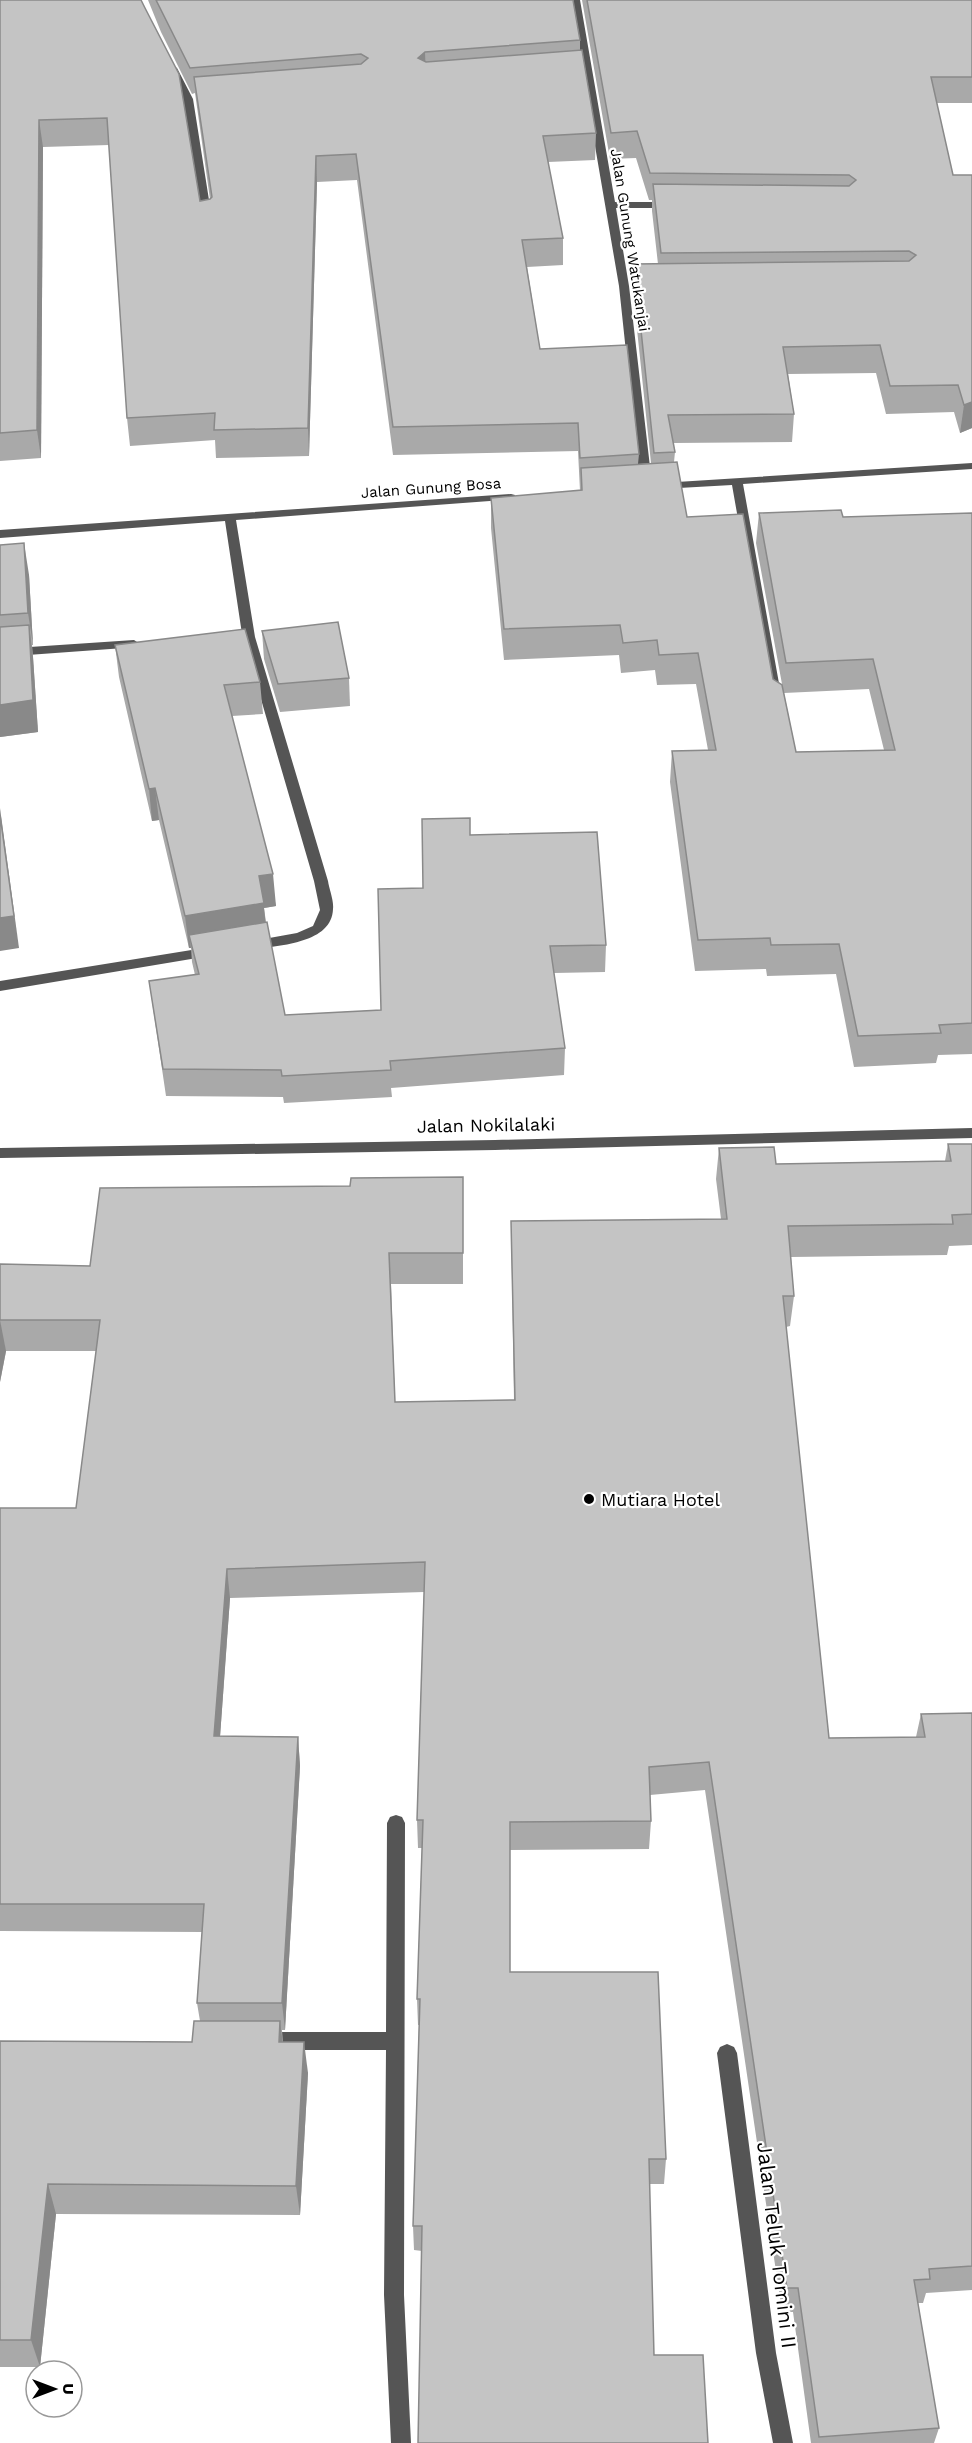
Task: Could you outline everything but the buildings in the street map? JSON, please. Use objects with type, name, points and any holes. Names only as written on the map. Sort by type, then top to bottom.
[{"type":"street","name":"Jalan Gunung Watukanjai","points":[[575,0],[624,286],[640,487],[737,481]]},
{"type":"street","points":[[168,61],[188,99],[207,224]]},
{"type":"street","points":[[576,71],[588,70]]},
{"type":"street","points":[[188,99],[199,98]]},
{"type":"street","points":[[610,205],[681,205]]},
{"type":"street","points":[[624,286],[635,286]]},
{"type":"street","points":[[778,709],[737,481],[972,466]]},
{"type":"street","name":"Jalan Gunung Bosa","points":[[0,534],[529,496]]},
{"type":"street","points":[[230,519],[249,637],[318,870],[327,910],[318,929],[300,937],[242,947]]},
{"type":"street","points":[[213,639],[249,637]]},
{"type":"street","points":[[0,653],[142,644]]},
{"type":"street","points":[[0,986],[219,950]]},
{"type":"street","name":"Jalan Nokilalaki","points":[[0,1152],[484,1145],[972,1133]]},
{"type":"street","points":[[396,1823],[394,2295],[401,2443]]},
{"type":"street","points":[[242,2042],[395,2041]]},
{"type":"street","name":"Jalan Teluk Tomini II","points":[[727,2053],[766,2354],[783,2443]]},
{"type":"place","name":"Mutiara Hotel","points":[[589,1499]]}]
